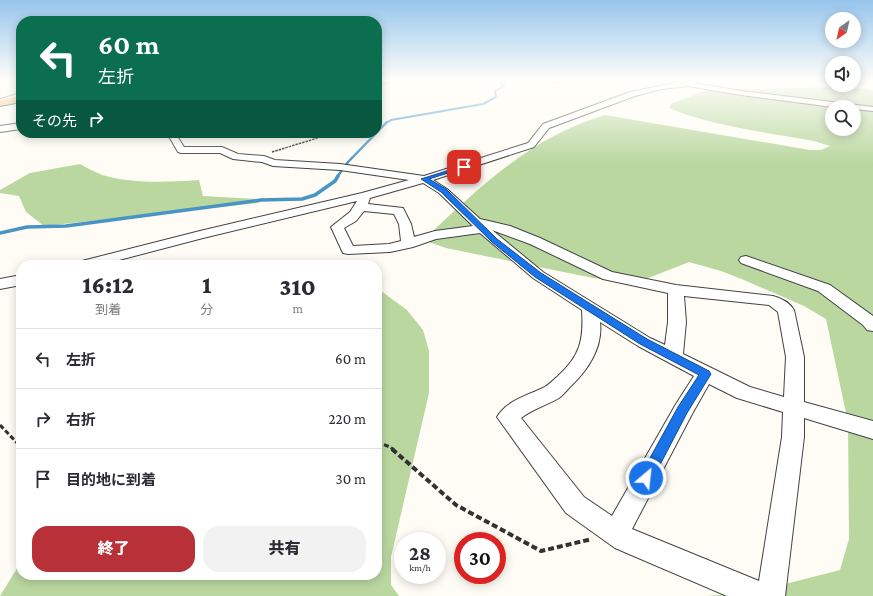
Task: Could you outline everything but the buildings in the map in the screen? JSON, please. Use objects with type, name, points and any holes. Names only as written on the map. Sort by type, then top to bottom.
[{"type":"street","points":[[103,260],[216,231],[363,201],[424,179],[531,145],[546,126],[596,108]]},
{"type":"street","points":[[862,108],[873,109]]},
{"type":"street","points":[[0,129],[16,127]]},
{"type":"street","points":[[174,138],[181,150],[222,150],[236,157],[264,159],[287,164],[340,166],[424,179],[444,191],[495,240],[538,275],[644,342],[744,393],[873,430]]},
{"type":"street","points":[[363,201],[352,219],[337,227],[348,250],[390,248],[435,235],[479,225],[504,229],[535,241],[608,276],[676,290],[773,301],[786,310],[795,357],[793,436],[771,596]]},
{"type":"street","points":[[363,201],[399,212],[405,224],[408,244]]},
{"type":"street","points":[[746,260],[824,288],[869,321],[873,326]]},
{"type":"street","points":[[0,284],[16,281]]},
{"type":"street","points":[[673,356],[677,322],[676,290]]},
{"type":"street","points":[[590,309],[592,330],[587,350],[576,370],[553,392],[524,405],[508,417],[575,505],[624,540],[761,596]]},
{"type":"street","points":[[616,534],[683,410],[706,374]]},
{"type":"path","points":[[251,158],[317,138]]},
{"type":"path","points":[[0,425],[16,442]]},
{"type":"path","points":[[382,444],[390,448],[456,505],[541,551],[616,534]]},
{"type":"green space","points":[[669,108],[825,108],[825,136],[861,136],[861,108],[873,108],[873,596],[707,596],[750,593],[840,570],[849,539],[848,422],[826,319],[804,306],[744,280],[721,271],[689,262],[646,279],[619,281],[593,278],[446,248],[423,240],[485,183],[507,166],[553,136],[605,115],[810,150],[821,150],[830,146],[814,141],[759,132],[686,115]]},
{"type":"green space","points":[[80,164],[102,175],[126,180],[162,182],[199,180],[203,196],[257,199],[259,203],[44,226],[26,212],[19,196],[0,193],[0,190],[30,173]]},
{"type":"green space","points":[[382,292],[407,310],[423,330],[429,351],[429,393],[397,532],[394,532],[394,544],[391,557],[391,585],[399,596],[0,596],[16,570],[16,580],[382,580]]},
{"type":"waterway","points":[[386,123],[391,120],[461,108]]},
{"type":"waterway","points":[[382,127],[386,123]]},
{"type":"waterway","points":[[337,177],[348,162],[371,138]]},
{"type":"waterway","points":[[0,233],[27,227],[66,226],[261,200],[302,199],[315,195],[335,181],[338,176]]},
{"type":"route","points":[[464,167],[424,179],[444,191],[495,240],[538,275],[644,342],[706,374],[683,410],[646,478]]}]
